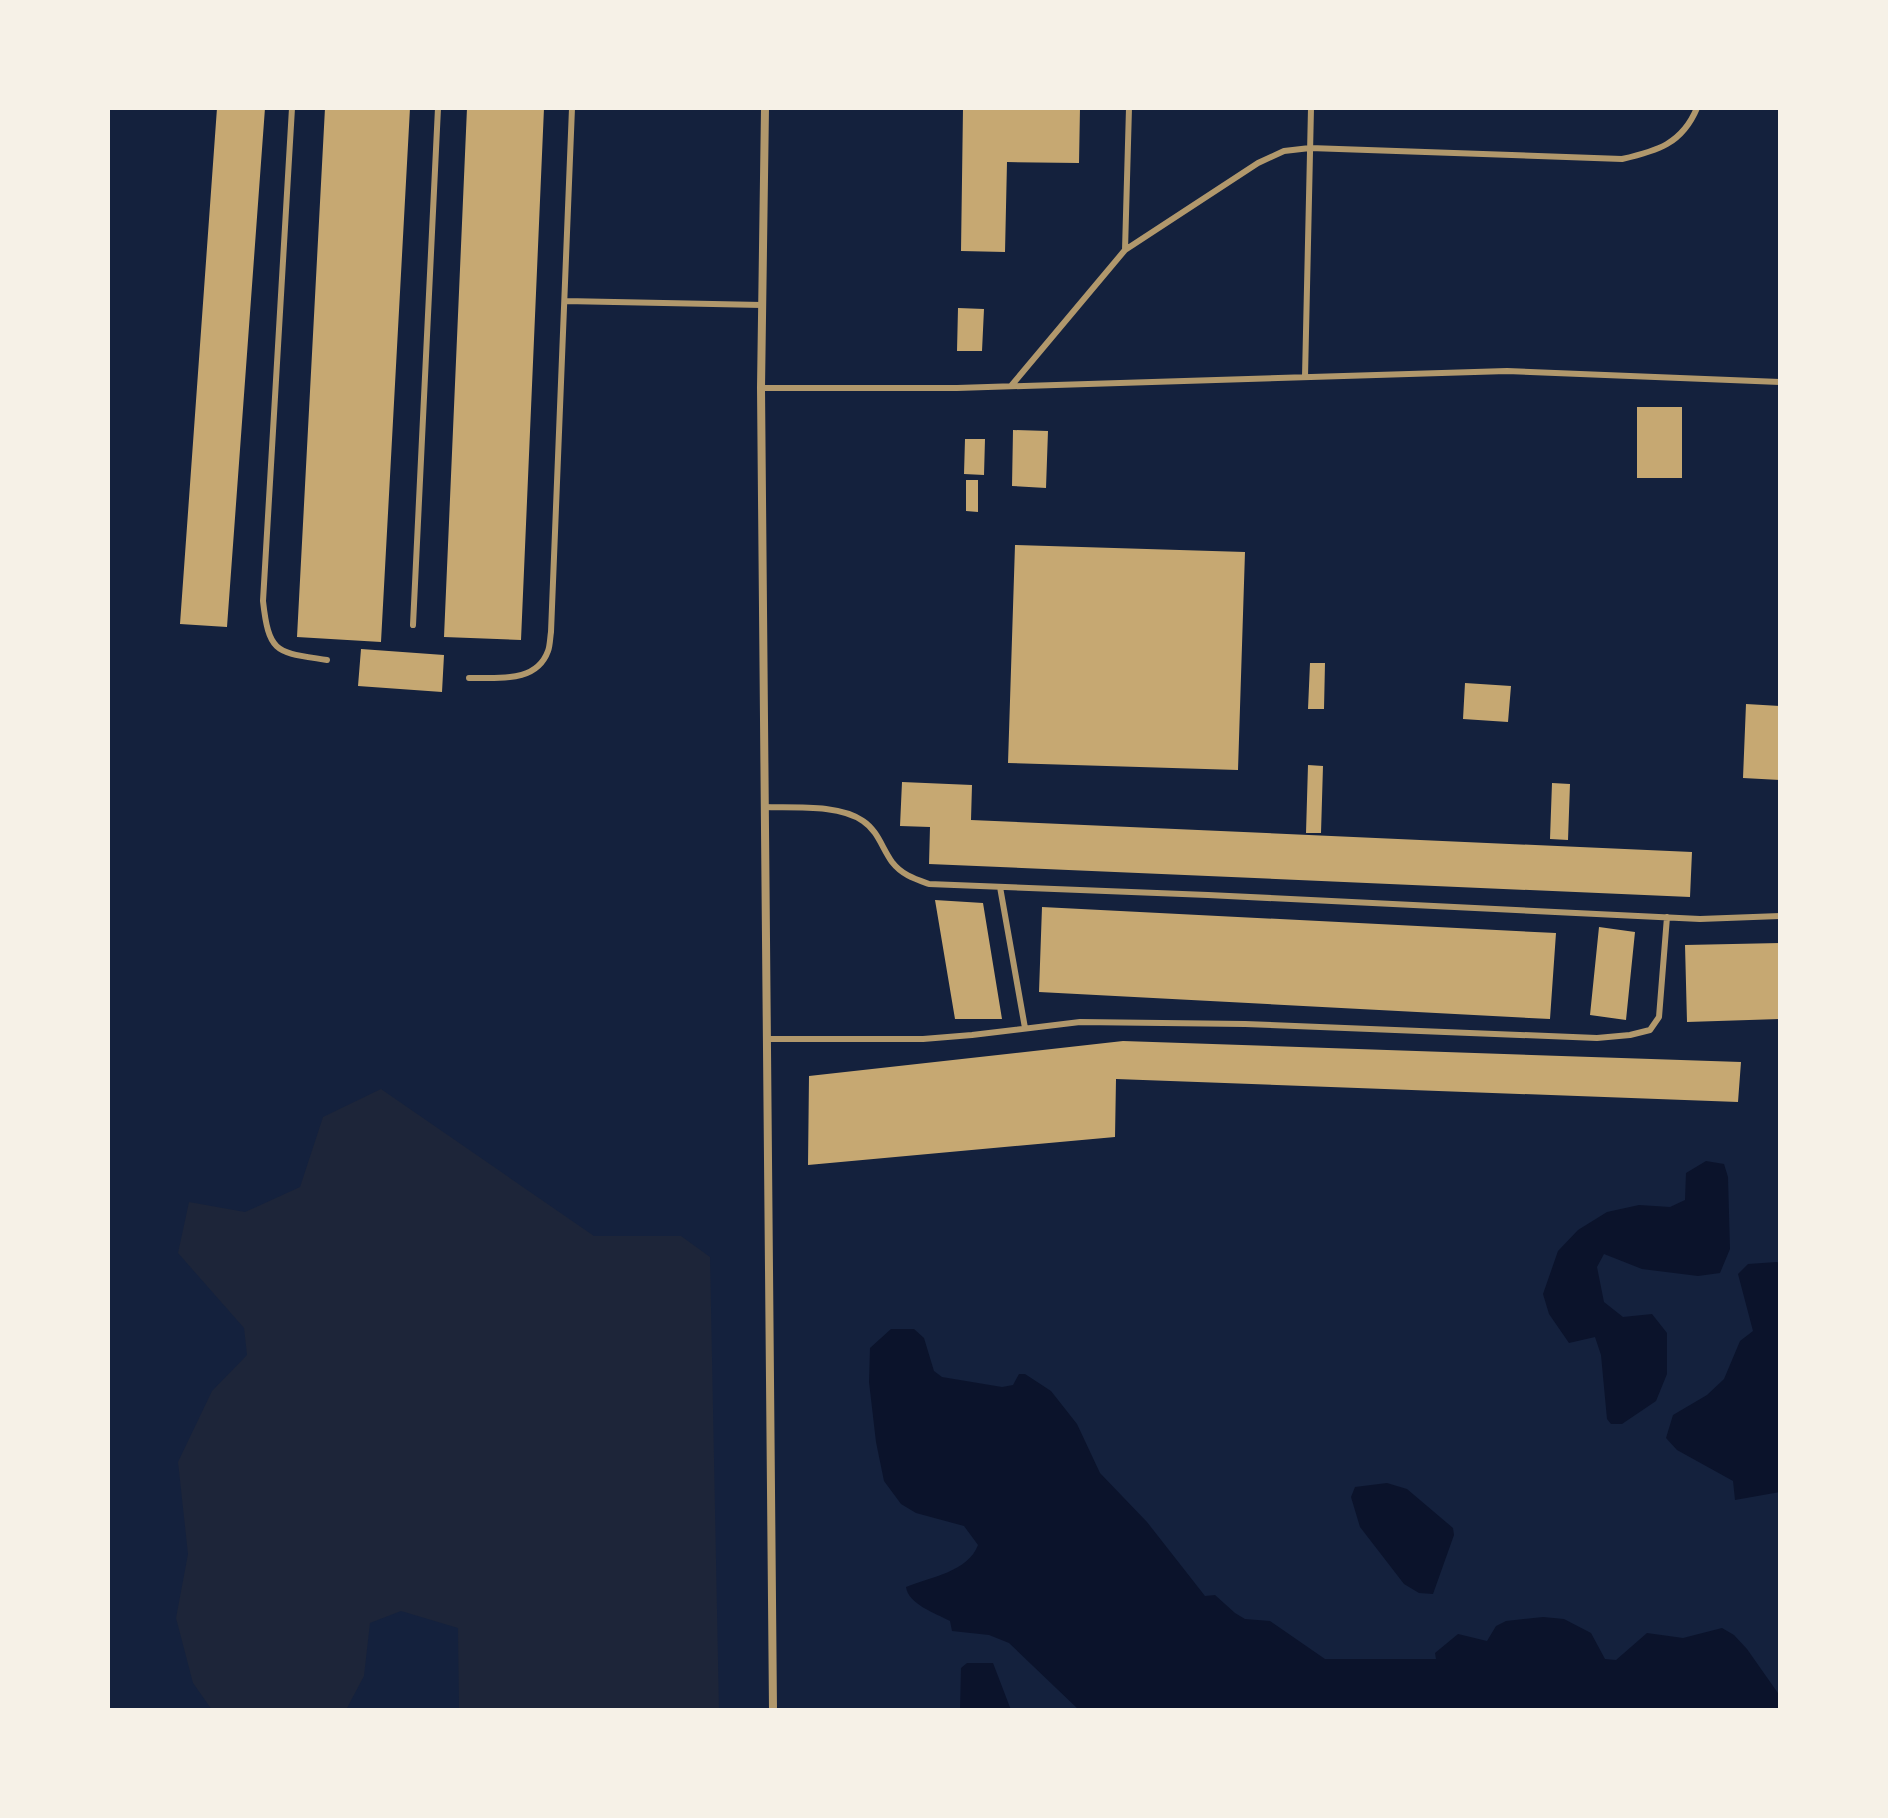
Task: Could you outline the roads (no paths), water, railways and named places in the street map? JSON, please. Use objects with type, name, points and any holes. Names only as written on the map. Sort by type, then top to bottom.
[{"type":"street","points":[[765,108],[761,388],[773,1710]]},
{"type":"lane","points":[[292,108],[263,601],[266,630],[274,645],[292,654],[327,660]]},
{"type":"lane","points":[[413,625],[438,108]]},
{"type":"lane","points":[[469,678],[519,677],[536,669],[547,652],[551,632],[572,108]]},
{"type":"lane","points":[[1125,250],[1129,108]]},
{"type":"lane","points":[[1305,377],[1311,108]]},
{"type":"lane","points":[[1011,386],[1125,250],[1258,163],[1284,151],[1310,148],[1622,159],[1654,151],[1675,140],[1697,108]]},
{"type":"lane","points":[[565,301],[762,305]]},
{"type":"lane","points":[[761,388],[957,388],[1507,371],[1780,382]]},
{"type":"lane","points":[[764,807],[840,810],[863,821],[878,835],[892,863],[907,876],[929,884],[1700,919],[1780,916]]},
{"type":"lane","points":[[1000,887],[1025,1028]]},
{"type":"lane","points":[[766,1039],[923,1039],[1080,1022],[1245,1024],[1597,1038],[1630,1035],[1650,1030],[1659,1017],[1667,917]]}]
